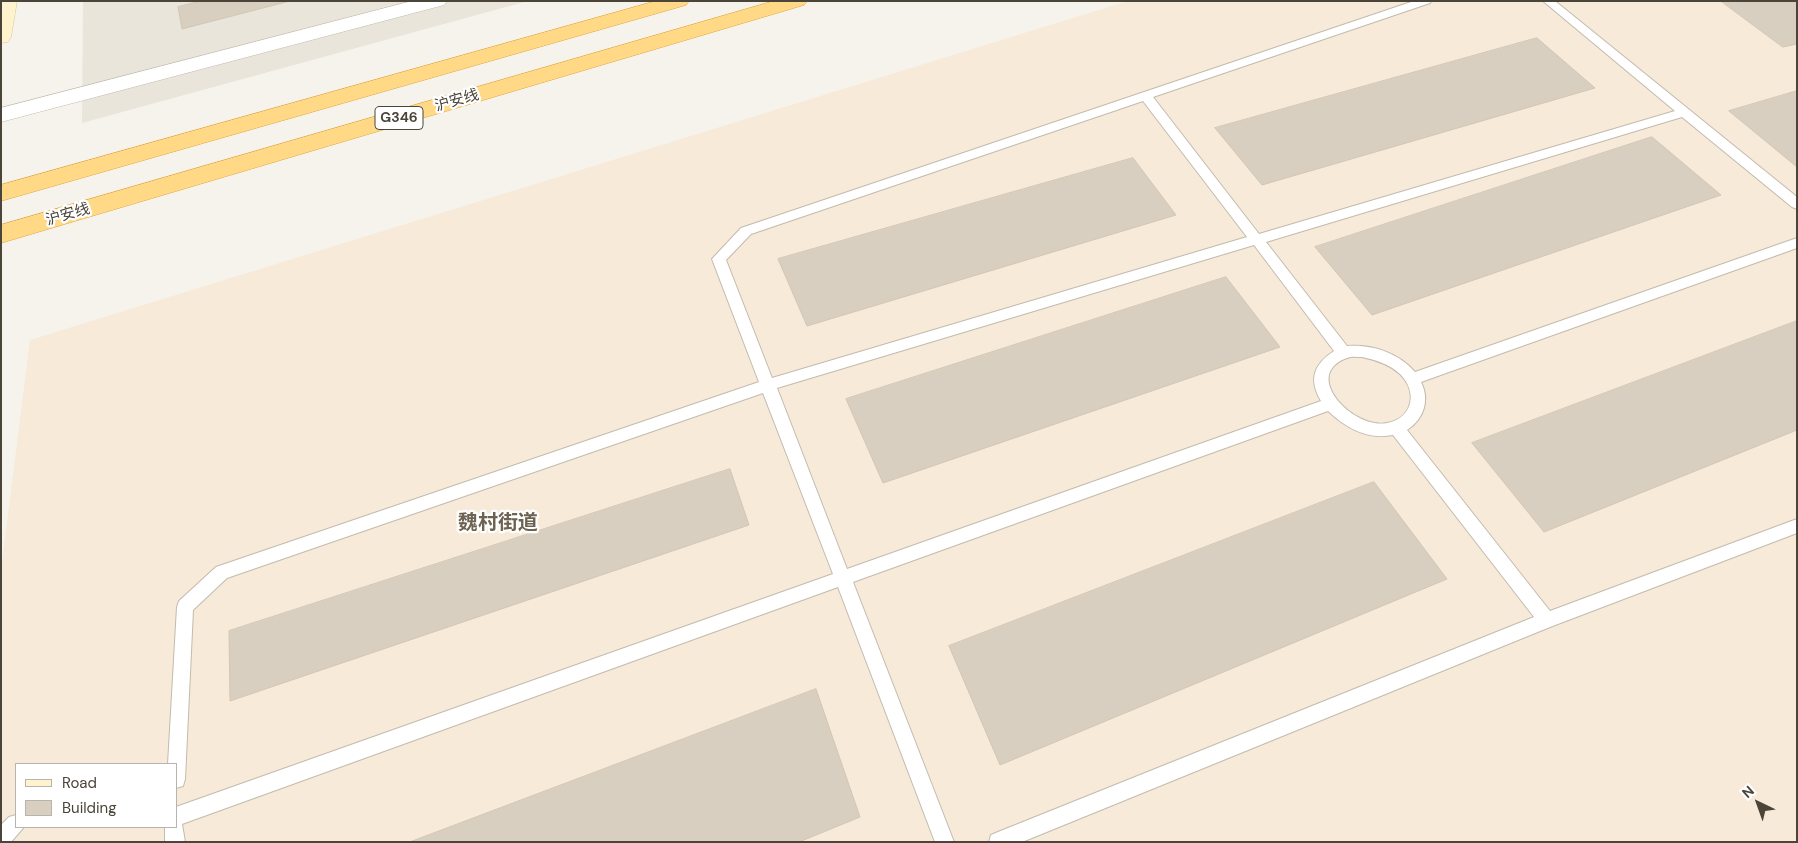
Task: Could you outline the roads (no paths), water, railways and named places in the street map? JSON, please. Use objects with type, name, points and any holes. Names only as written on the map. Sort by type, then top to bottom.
[{"type":"highway","name":"G346","points":[[1,193],[679,1]]},
{"type":"highway","name":"沪安线","points":[[1,234],[797,1]]},
{"type":"main road","points":[[1,36],[7,1]]},
{"type":"street","points":[[1,115],[437,1]]},
{"type":"lane","points":[[945,842],[720,259],[746,231],[1426,1]]},
{"type":"lane","points":[[1548,1],[1797,204]]},
{"type":"lane","points":[[1146,96],[1344,353]]},
{"type":"lane","points":[[177,763],[185,607],[222,572],[768,385],[1684,112]]},
{"type":"lane","points":[[1413,379],[1797,243]]},
{"type":"lane","points":[[1362,351],[1382,356],[1399,365],[1413,379],[1419,394],[1419,409],[1411,421],[1397,428],[1379,430],[1360,426],[1342,417],[1330,404],[1322,389],[1322,373],[1330,360],[1344,353],[1362,351]]},
{"type":"lane","points":[[178,816],[1330,404]]},
{"type":"lane","points":[[1397,428],[1547,620]]},
{"type":"lane","points":[[998,842],[1547,620],[1797,526]]},
{"type":"lane","points":[[1,838],[15,825]]},
{"type":"lane","points":[[174,828],[175,842]]},
{"type":"district","name":"魏村街道","points":[[498,524]]}]
